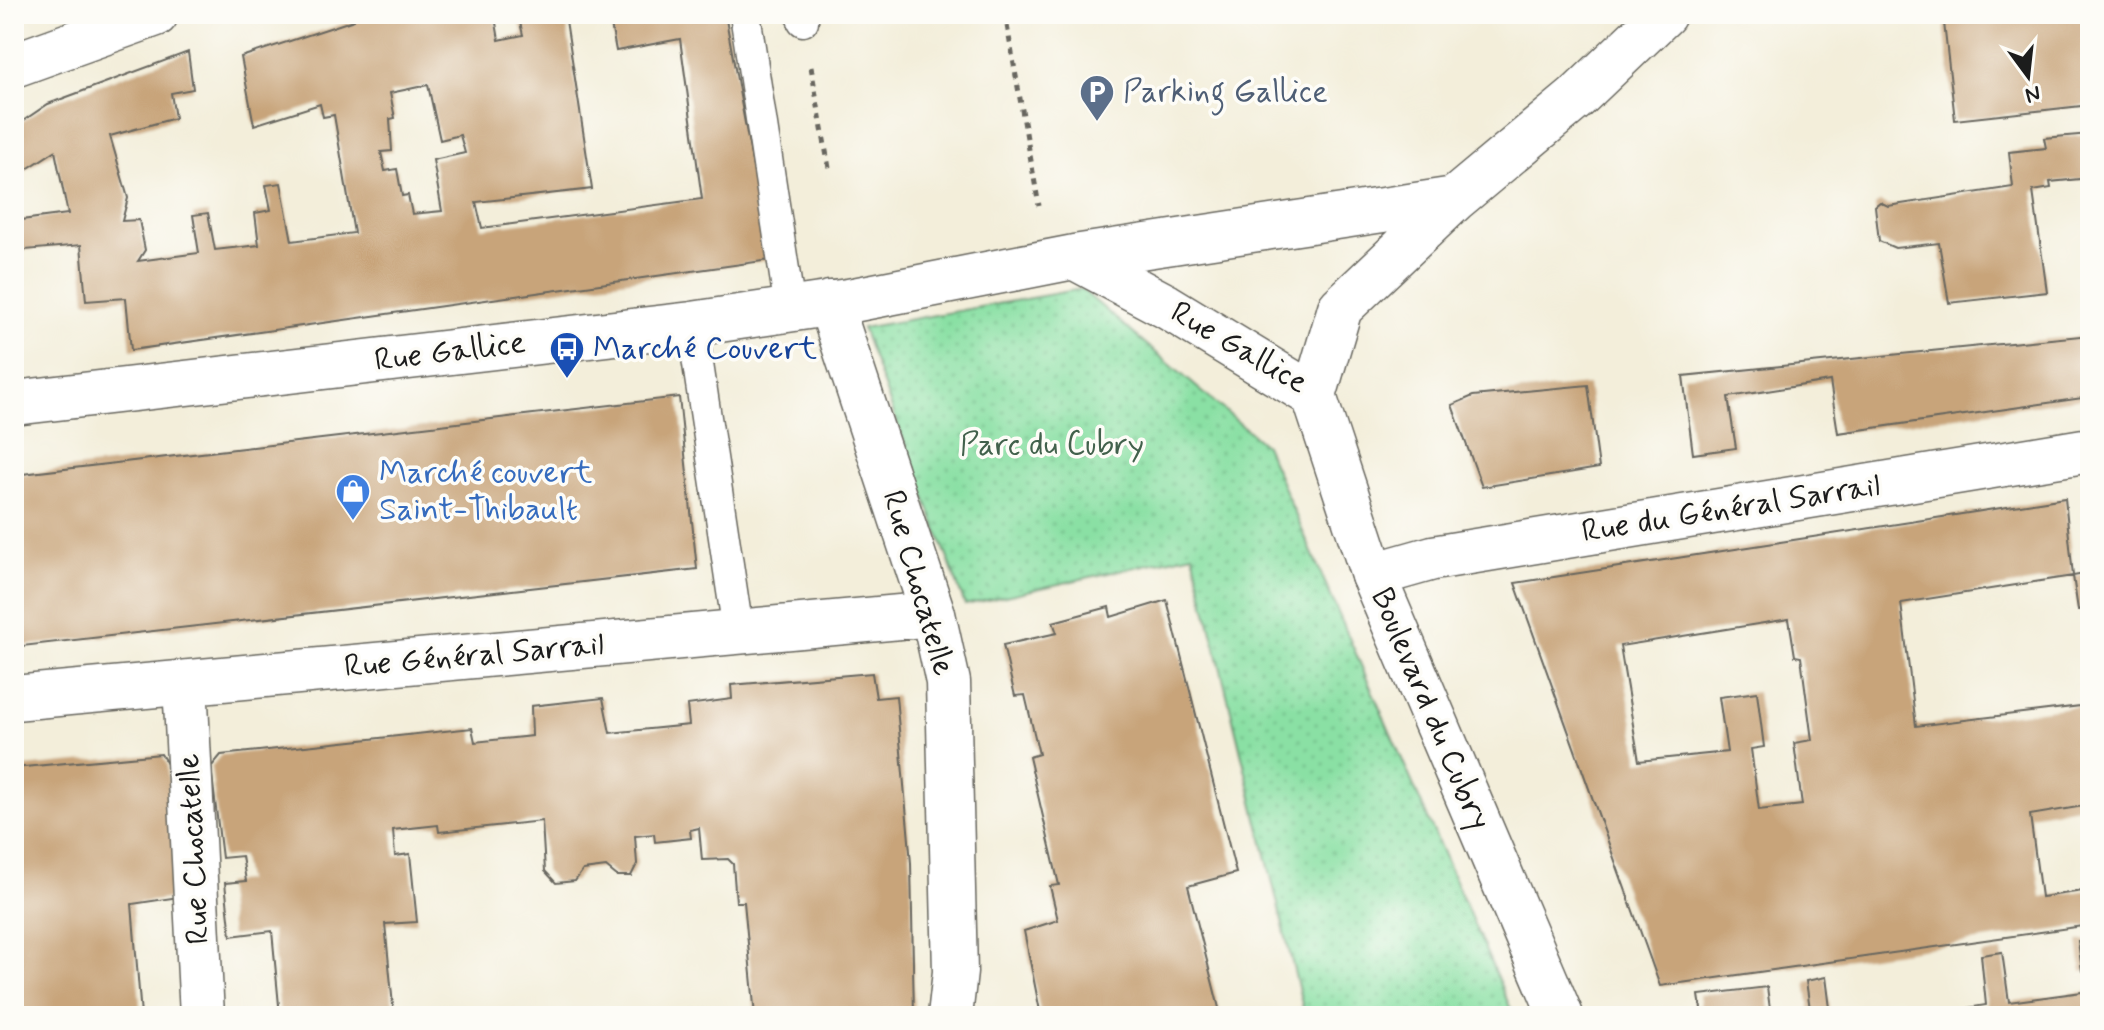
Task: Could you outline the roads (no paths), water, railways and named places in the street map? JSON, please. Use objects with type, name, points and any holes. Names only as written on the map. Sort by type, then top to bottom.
[{"type":"main road","points":[[14,65],[156,14]]},
{"type":"main road","name":"Rue Gallice","points":[[1062,259],[1166,306],[1314,396],[1340,308],[1455,199],[1576,98],[1664,14]]},
{"type":"main road","name":"Rue Gallice","points":[[14,403],[692,324],[810,306],[1062,259],[1455,199]]},
{"type":"main road","name":"Rue Chocatelle","points":[[810,306],[933,614],[948,682],[955,972],[950,1016]]},
{"type":"main road","name":"Boulevard du Cubry","points":[[1314,396],[1373,575],[1561,1016]]},
{"type":"main road","name":"Rue du Général Sarrail","points":[[1373,575],[1433,558],[2090,450]]},
{"type":"main road","name":"Rue Général Sarrail","points":[[14,698],[933,614]]},
{"type":"main road","name":"Rue Chocatelle","points":[[185,683],[202,1016]]},
{"type":"lane","points":[[745,14],[810,306]]},
{"type":"lane","points":[[692,324],[738,631]]},
{"type":"place","name":"Parking Gallice","points":[[1097,123]]},
{"type":"place","name":"Marché Couvert","points":[[567,380]]},
{"type":"place","name":"Marché couvert Saint-Thibault","points":[[353,522]]},
{"type":"park label","name":"Parc du Cubry","points":[[1052,445]]}]
